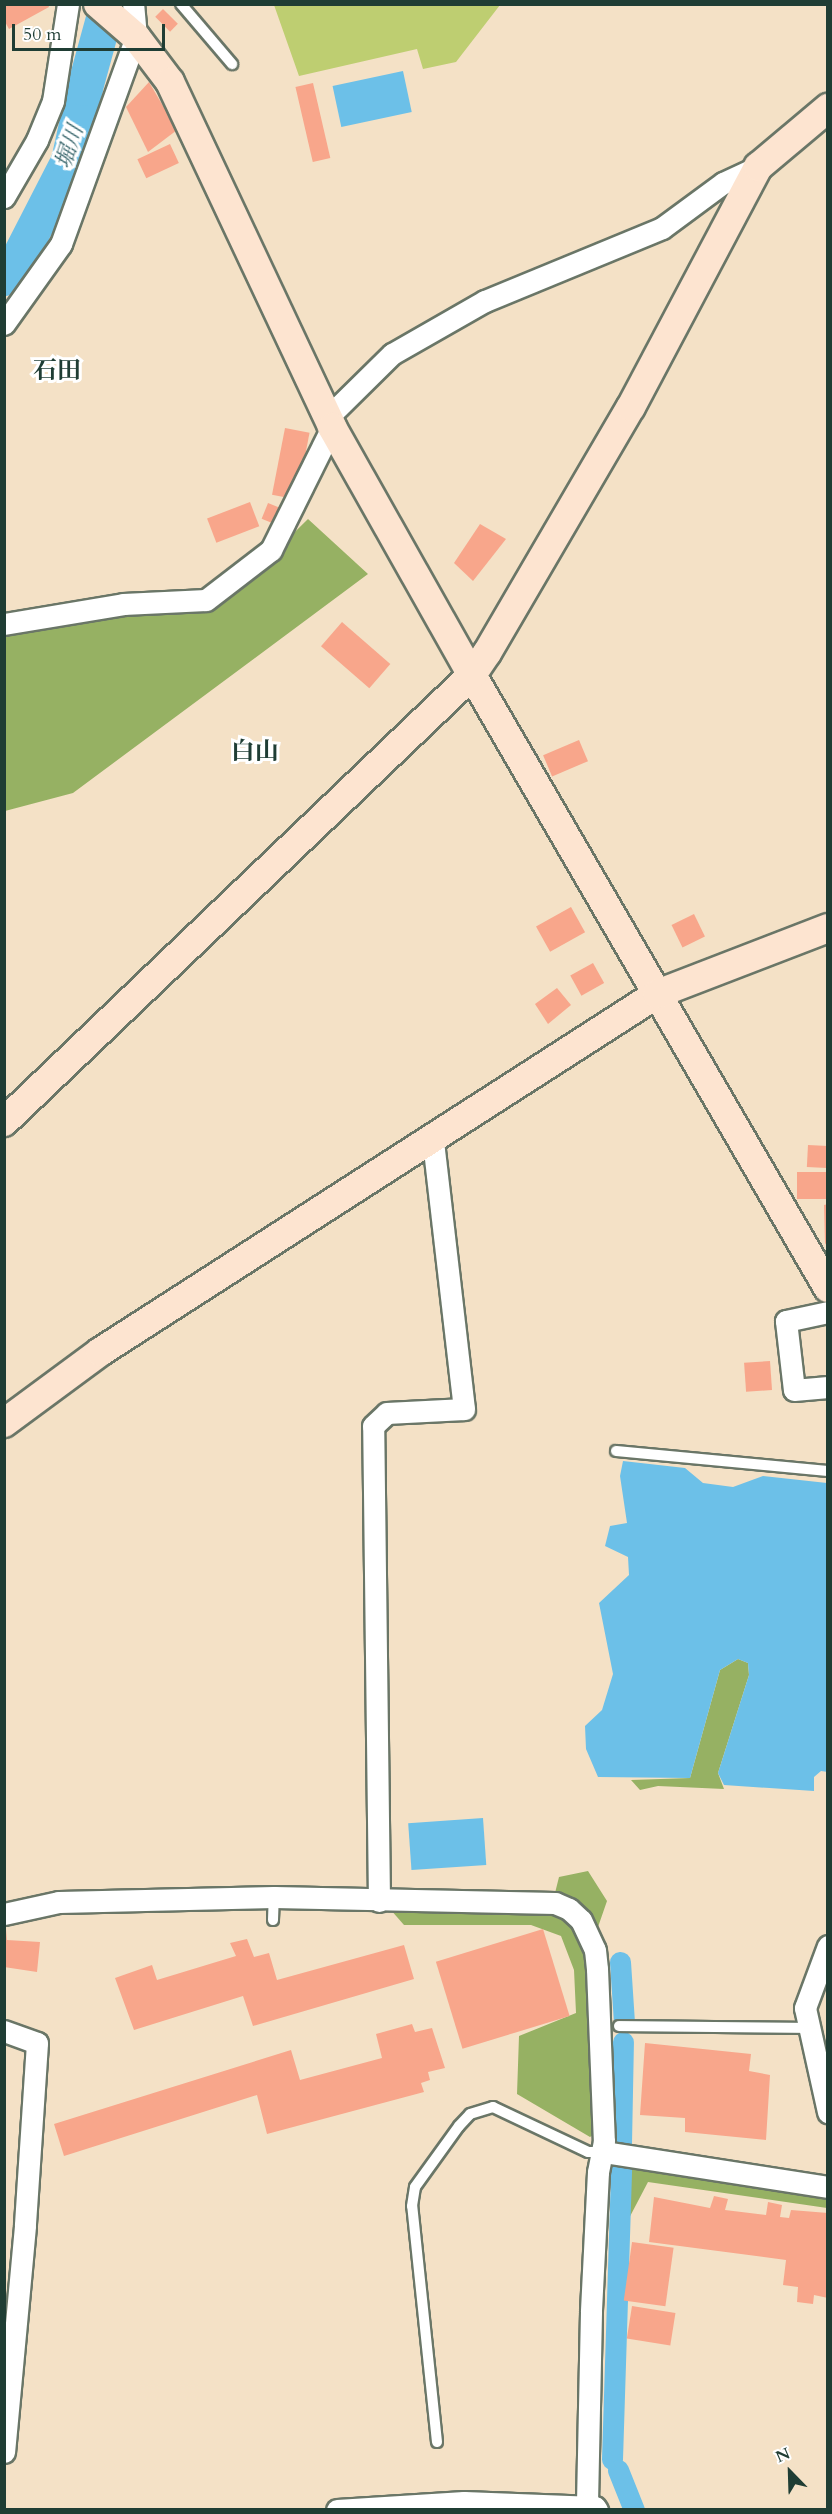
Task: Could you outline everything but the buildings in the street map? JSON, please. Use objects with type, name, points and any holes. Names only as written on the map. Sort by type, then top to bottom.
[{"type":"street","points":[[4,197],[37,140],[54,101],[68,4]]},
{"type":"street","points":[[98,4],[136,38],[170,82],[329,423],[471,675],[828,1288]]},
{"type":"street","points":[[4,324],[61,244],[136,38],[134,4]]},
{"type":"street","points":[[4,624],[123,604],[206,600],[272,550],[329,423],[392,354],[484,301],[662,228],[723,183],[758,167],[828,108]]},
{"type":"street","points":[[4,1122],[471,675],[487,653],[631,407],[758,167]]},
{"type":"street","points":[[4,1423],[100,1352],[657,994],[828,928]]},
{"type":"street","points":[[379,1901],[373,1426],[387,1413],[464,1409],[433,1140]]},
{"type":"street","points":[[828,1312],[786,1321],[794,1390],[828,1387]]},
{"type":"street","points":[[4,1914],[59,1902],[273,1897],[555,1903],[569,1909],[581,1920],[595,1950],[597,1970],[602,2050],[604,2152],[598,2172],[591,2313],[592,2508],[464,2506],[338,2510]]},
{"type":"street","points":[[828,1946],[805,2008],[828,2112]]},
{"type":"street","points":[[4,2031],[37,2043],[15,2226],[4,2452]]},
{"type":"street","points":[[604,2152],[828,2187]]},
{"type":"lane","points":[[181,4],[232,64]]},
{"type":"lane","points":[[616,1451],[828,1471]]},
{"type":"lane","points":[[273,1897],[273,1920]]},
{"type":"lane","points":[[619,2026],[810,2028]]},
{"type":"lane","points":[[437,2442],[412,2205],[415,2187],[470,2114],[493,2107],[588,2152],[604,2152]]},
{"type":"green space","points":[[274,4],[500,5],[456,62],[423,69],[417,49],[299,76]]},
{"type":"green space","points":[[308,519],[368,574],[73,793],[5,811],[4,630],[225,601]]},
{"type":"green space","points":[[738,1659],[748,1663],[749,1675],[718,1773],[724,1789],[658,1786],[640,1790],[631,1780],[690,1778],[720,1670]]},
{"type":"green space","points":[[588,1871],[607,1901],[598,1927],[581,1904],[555,1893],[559,1877]]},
{"type":"green space","points":[[390,1909],[558,1912],[576,1927],[586,1946],[597,2132],[590,2137],[517,2094],[519,2036],[576,2013],[574,1970],[561,1936],[531,1925],[404,1925]]},
{"type":"green space","points":[[629,2163],[827,2195],[827,2208],[648,2182],[626,2224]]},
{"type":"water","points":[[403,71],[412,112],[341,127],[333,86]]},
{"type":"water","points":[[623,1461],[685,1468],[703,1483],[733,1487],[763,1476],[827,1483],[828,1772],[821,1771],[814,1777],[814,1791],[724,1785],[718,1773],[749,1675],[748,1663],[738,1659],[720,1670],[690,1778],[598,1777],[586,1749],[585,1726],[602,1710],[613,1674],[599,1603],[629,1575],[628,1557],[605,1546],[610,1526],[627,1523],[620,1476]]},
{"type":"water","points":[[483,1818],[486,1865],[411,1870],[408,1823]]},
{"type":"waterway","name":"堀川","points":[[4,278],[12,272],[69,161],[85,88],[108,4]]},
{"type":"waterway","points":[[620,1962],[624,2023]]},
{"type":"waterway","points":[[621,2143],[623,2042]]},
{"type":"waterway","points":[[612,2459],[621,2167]]},
{"type":"waterway","points":[[618,2470],[634,2510]]},
{"type":"district","name":"石田","points":[[57,371]]},
{"type":"district","name":"白山","points":[[255,752]]}]
